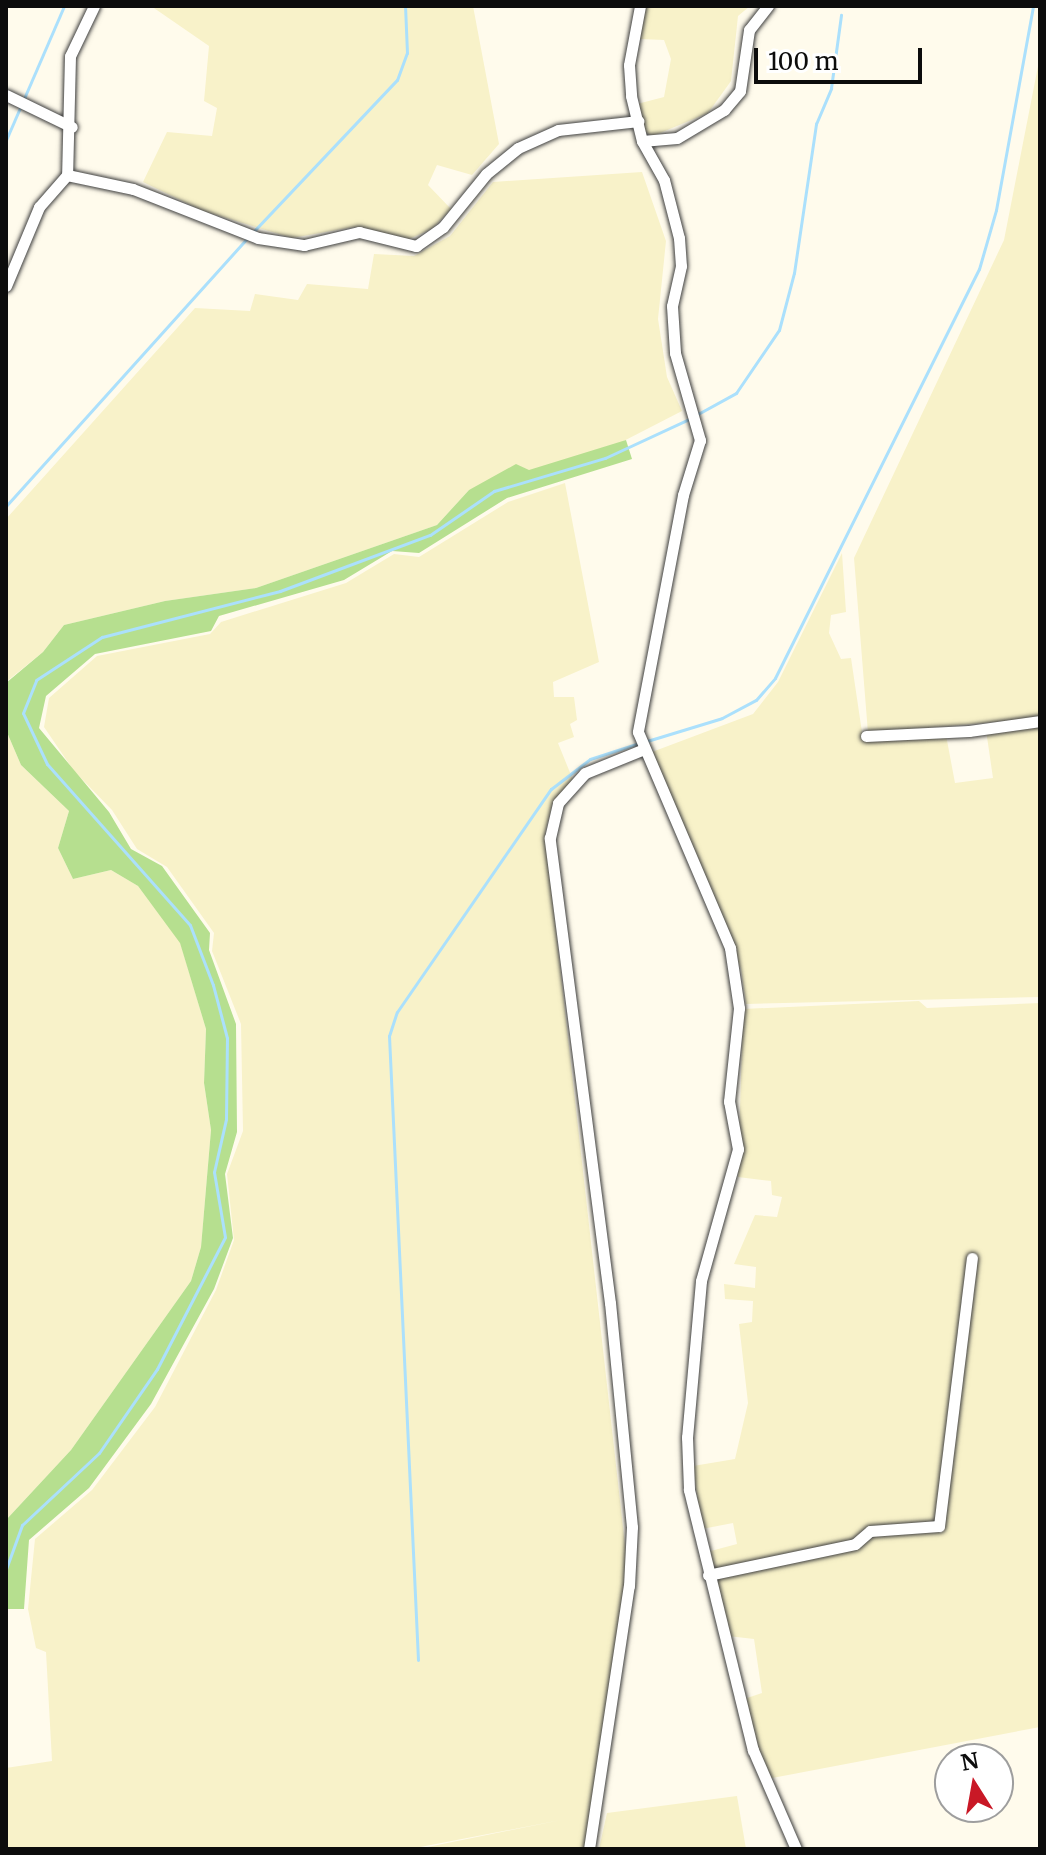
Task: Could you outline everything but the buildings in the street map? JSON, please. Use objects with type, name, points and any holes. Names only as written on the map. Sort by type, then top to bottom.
[{"type":"street","points":[[6,286],[39,207],[67,175],[72,127],[66,114],[70,56],[94,6]]},
{"type":"street","points":[[640,6],[629,65],[642,141],[664,180],[679,238],[681,266],[672,306],[675,353],[699,425],[700,440],[683,495],[638,732],[737,971],[738,1050],[729,1101],[738,1149],[701,1281],[687,1437],[689,1490],[753,1750],[796,1849]]},
{"type":"street","points":[[642,141],[677,138],[724,110],[740,91],[749,30],[768,6]]},
{"type":"street","points":[[6,95],[72,127]]},
{"type":"street","points":[[67,175],[133,189],[258,238],[304,245],[359,232],[416,246],[443,227],[486,174],[518,148],[558,130],[638,121]]},
{"type":"street","points":[[866,736],[969,731],[1040,721]]},
{"type":"street","points":[[589,1849],[629,1586],[632,1527],[610,1303],[550,838],[558,803],[585,773],[644,749]]},
{"type":"street","points":[[708,1575],[855,1544],[870,1531],[939,1526],[972,1258]]},
{"type":"shaded area","points":[[151,6],[473,6],[499,144],[472,175],[437,165],[428,185],[451,209],[432,229],[409,239],[354,227],[292,238],[203,211],[143,182],[167,132],[212,136],[217,108],[204,101],[209,46]]},
{"type":"shaded area","points":[[643,6],[750,6],[738,16],[731,81],[708,113],[653,136],[645,132],[637,104],[664,97],[671,59],[664,40],[640,39]]},
{"type":"shaded area","points":[[1040,56],[1040,718],[868,733],[854,558],[1004,240]]},
{"type":"shaded area","points":[[642,172],[666,241],[658,319],[667,377],[682,411],[612,447],[469,490],[437,525],[256,588],[165,601],[64,625],[43,652],[6,682],[6,519],[195,308],[250,311],[255,294],[298,300],[307,284],[368,289],[374,254],[414,256],[450,236],[493,182]]},
{"type":"shaded area","points":[[565,483],[599,662],[553,682],[554,697],[574,697],[577,720],[570,724],[574,737],[558,743],[573,780],[553,802],[545,833],[628,1572],[587,1849],[418,1849],[561,1820],[410,1849],[7,1849],[6,1768],[52,1761],[46,1652],[36,1648],[28,1609],[35,1539],[92,1490],[155,1407],[216,1290],[234,1240],[227,1174],[243,1131],[241,1024],[212,951],[214,933],[167,867],[137,849],[112,810],[74,771],[44,727],[49,698],[97,656],[210,634],[221,622],[346,583],[394,554],[419,557],[508,502]]},
{"type":"shaded area","points":[[842,553],[846,612],[831,615],[829,633],[841,659],[851,658],[863,739],[946,735],[955,783],[993,778],[986,730],[1040,723],[1040,997],[746,1004],[741,969],[652,752],[753,714],[778,682]]},
{"type":"shaded area","points":[[6,730],[21,765],[69,811],[58,848],[73,879],[111,870],[138,886],[180,942],[206,1029],[204,1083],[211,1130],[201,1247],[191,1281],[71,1450],[6,1520]]},
{"type":"shaded area","points":[[919,1001],[927,1008],[1040,1003],[1040,1727],[956,1743],[934,1743],[934,1747],[767,1779],[744,1699],[762,1693],[754,1639],[728,1636],[707,1552],[737,1544],[733,1523],[702,1529],[693,1466],[735,1459],[748,1403],[739,1324],[752,1322],[753,1301],[725,1299],[724,1284],[755,1288],[756,1267],[734,1264],[755,1215],[777,1217],[782,1197],[772,1195],[771,1181],[738,1177],[743,1009]]},
{"type":"shaded area","points":[[737,1796],[746,1849],[599,1849],[607,1813]]},
{"type":"green space","points":[[626,440],[632,459],[507,498],[419,553],[392,551],[344,580],[219,616],[211,631],[95,654],[46,696],[39,728],[109,812],[131,849],[162,866],[210,933],[209,950],[236,1024],[237,1132],[225,1174],[233,1238],[214,1289],[151,1404],[89,1488],[29,1540],[24,1609],[6,1609],[6,1520],[71,1450],[191,1281],[201,1247],[211,1130],[204,1083],[206,1029],[180,943],[138,886],[111,870],[73,879],[58,848],[69,811],[21,765],[6,730],[6,683],[43,652],[64,625],[165,601],[256,588],[437,525],[469,490],[516,464],[529,470]]},
{"type":"waterway","points":[[6,140],[64,6]]},
{"type":"waterway","points":[[254,231],[397,80],[407,53],[405,6]]},
{"type":"waterway","points":[[647,741],[722,718],[756,700],[775,678],[979,269],[996,210],[1033,6]]},
{"type":"waterway","points":[[696,415],[736,393],[779,330],[794,273],[816,124],[831,88],[841,15]]},
{"type":"waterway","points":[[6,506],[249,236]]},
{"type":"waterway","points":[[6,1569],[22,1525],[99,1453],[157,1369],[225,1237],[214,1172],[226,1119],[227,1038],[213,985],[190,925],[47,764],[23,713],[36,680],[102,637],[280,591],[430,535],[494,491],[605,458],[689,419]]},
{"type":"waterway","points":[[418,1660],[389,1036],[397,1012],[551,789],[590,759],[639,743]]}]
